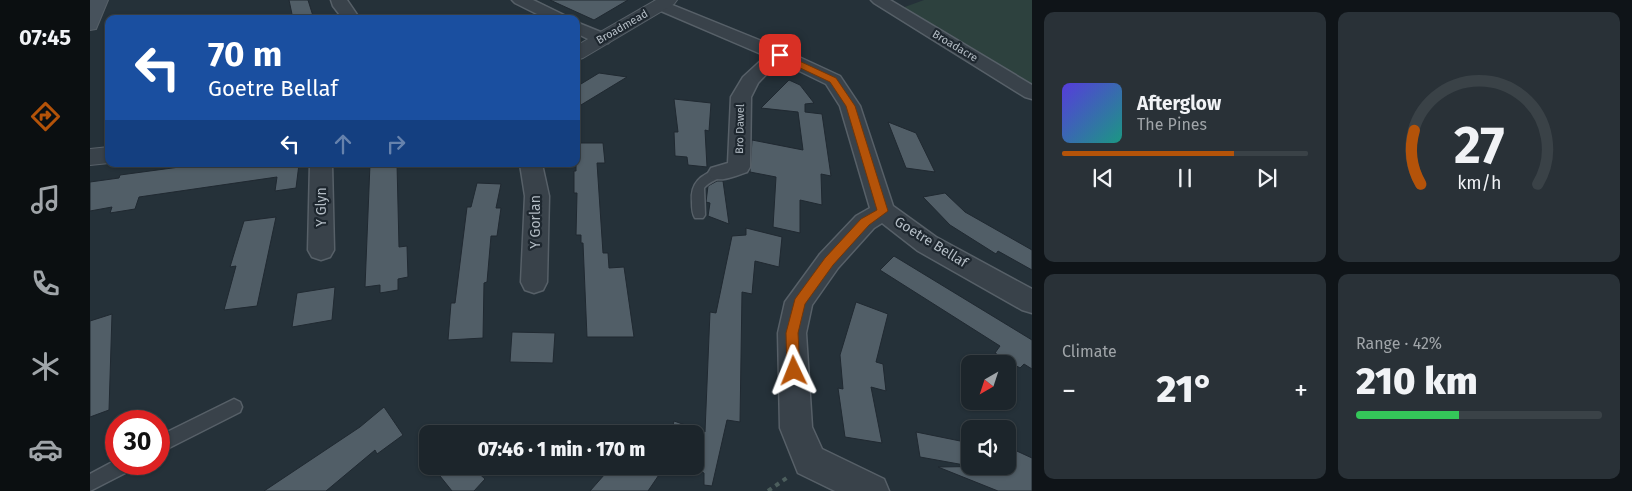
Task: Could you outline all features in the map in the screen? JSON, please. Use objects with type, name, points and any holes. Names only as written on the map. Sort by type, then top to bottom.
[{"type":"main road","points":[[90,25],[99,0]]},
{"type":"street","points":[[339,0],[341,6],[349,15]]},
{"type":"street","points":[[520,0],[552,15]]},
{"type":"street","name":"Broadacre","points":[[890,2],[1032,93]]},
{"type":"street","name":"Broadmead","points":[[580,52],[664,3]]},
{"type":"street","name":"Goetre Bellaf","points":[[664,3],[833,80],[850,106],[883,211],[927,244],[1032,302]]},
{"type":"street","points":[[580,29],[602,39]]},
{"type":"street","name":"Bro Dawel","points":[[719,173],[739,167],[741,97],[750,81],[768,62],[780,55]]},
{"type":"street","points":[[90,157],[105,155]]},
{"type":"street","name":"Y Glyn","points":[[321,167],[321,250]]},
{"type":"street","name":"Y Gorlan","points":[[532,167],[537,196],[535,282]]},
{"type":"street","points":[[872,491],[810,461],[796,428],[792,333],[799,302],[835,255],[865,222],[883,211]]},
{"type":"lane","points":[[699,215],[698,186],[702,181],[719,173]]},
{"type":"lane","points":[[170,439],[234,407]]},
{"type":"lane","points":[[90,483],[105,475]]},
{"type":"green space","points":[[924,0],[1032,0],[1032,86],[902,8]]},
{"type":"building","points":[[289,0],[308,0],[313,15],[292,15]]},
{"type":"building","points":[[550,0],[628,0],[594,20]]},
{"type":"building","points":[[599,73],[627,77],[580,106],[580,85]]},
{"type":"building","points":[[789,80],[800,85],[814,103],[805,104],[805,112],[822,114],[831,176],[821,174],[822,205],[800,200],[800,233],[773,227],[776,177],[750,172],[752,140],[803,150],[798,112],[761,108]]},
{"type":"building","points":[[674,99],[711,103],[709,131],[705,130],[707,167],[688,165],[687,157],[675,156],[674,132],[678,132]]},
{"type":"building","points":[[888,122],[916,133],[935,172],[906,168]]},
{"type":"building","points":[[580,143],[603,143],[605,163],[597,163],[603,253],[608,253],[609,268],[624,267],[634,337],[587,337],[583,243],[581,243],[581,235],[576,235],[577,193],[574,193],[574,171],[576,171],[576,167],[580,167]]},
{"type":"building","points":[[180,167],[299,167],[296,188],[275,191],[277,177],[139,197],[135,209],[110,213],[112,207],[90,211],[90,182],[119,178],[120,175]]},
{"type":"building","points":[[370,167],[397,167],[399,247],[407,246],[408,277],[398,279],[398,290],[380,293],[380,285],[365,287]]},
{"type":"building","points":[[717,181],[723,181],[729,224],[708,216],[710,203],[706,202],[708,186]]},
{"type":"building","points":[[477,183],[501,184],[496,208],[501,208],[497,236],[491,236],[487,282],[484,283],[483,338],[448,340],[451,303],[455,303],[467,207],[471,207]]},
{"type":"building","points":[[945,193],[965,212],[1032,250],[1032,270],[998,251],[996,254],[950,225],[923,197]]},
{"type":"building","points":[[276,217],[257,306],[224,310],[236,266],[230,267],[244,221]]},
{"type":"building","points":[[746,228],[782,237],[779,267],[755,261],[752,294],[742,292],[740,422],[727,420],[712,486],[704,485],[704,432],[710,312],[716,313],[732,236],[746,235]]},
{"type":"building","points":[[894,256],[1032,340],[1032,369],[1024,364],[1020,368],[1016,366],[1016,355],[998,355],[995,353],[1000,346],[880,270]]},
{"type":"building","points":[[335,287],[332,320],[292,327],[297,293]]},
{"type":"building","points":[[856,302],[888,314],[876,362],[883,364],[886,391],[871,387],[882,443],[845,437],[838,388],[843,389],[840,355]]},
{"type":"building","points":[[112,314],[109,410],[90,417],[90,321]]},
{"type":"building","points":[[512,332],[555,333],[553,363],[510,362]]},
{"type":"building","points":[[384,407],[403,435],[377,454],[375,450],[326,491],[264,491],[360,427]]},
{"type":"building","points":[[674,421],[685,425],[673,425]]},
{"type":"building","points":[[916,432],[961,441],[961,464],[920,457]]},
{"type":"building","points":[[1016,451],[1032,458],[1032,491],[998,491],[938,467],[961,467],[961,475],[1016,475]]},
{"type":"building","points":[[439,475],[481,475],[485,479],[474,491],[452,491]]},
{"type":"building","points":[[604,475],[659,475],[648,491],[590,491]]},
{"type":"route","points":[[780,55],[833,80],[850,106],[883,211],[865,222],[829,261],[799,302],[792,333],[794,371]]}]
